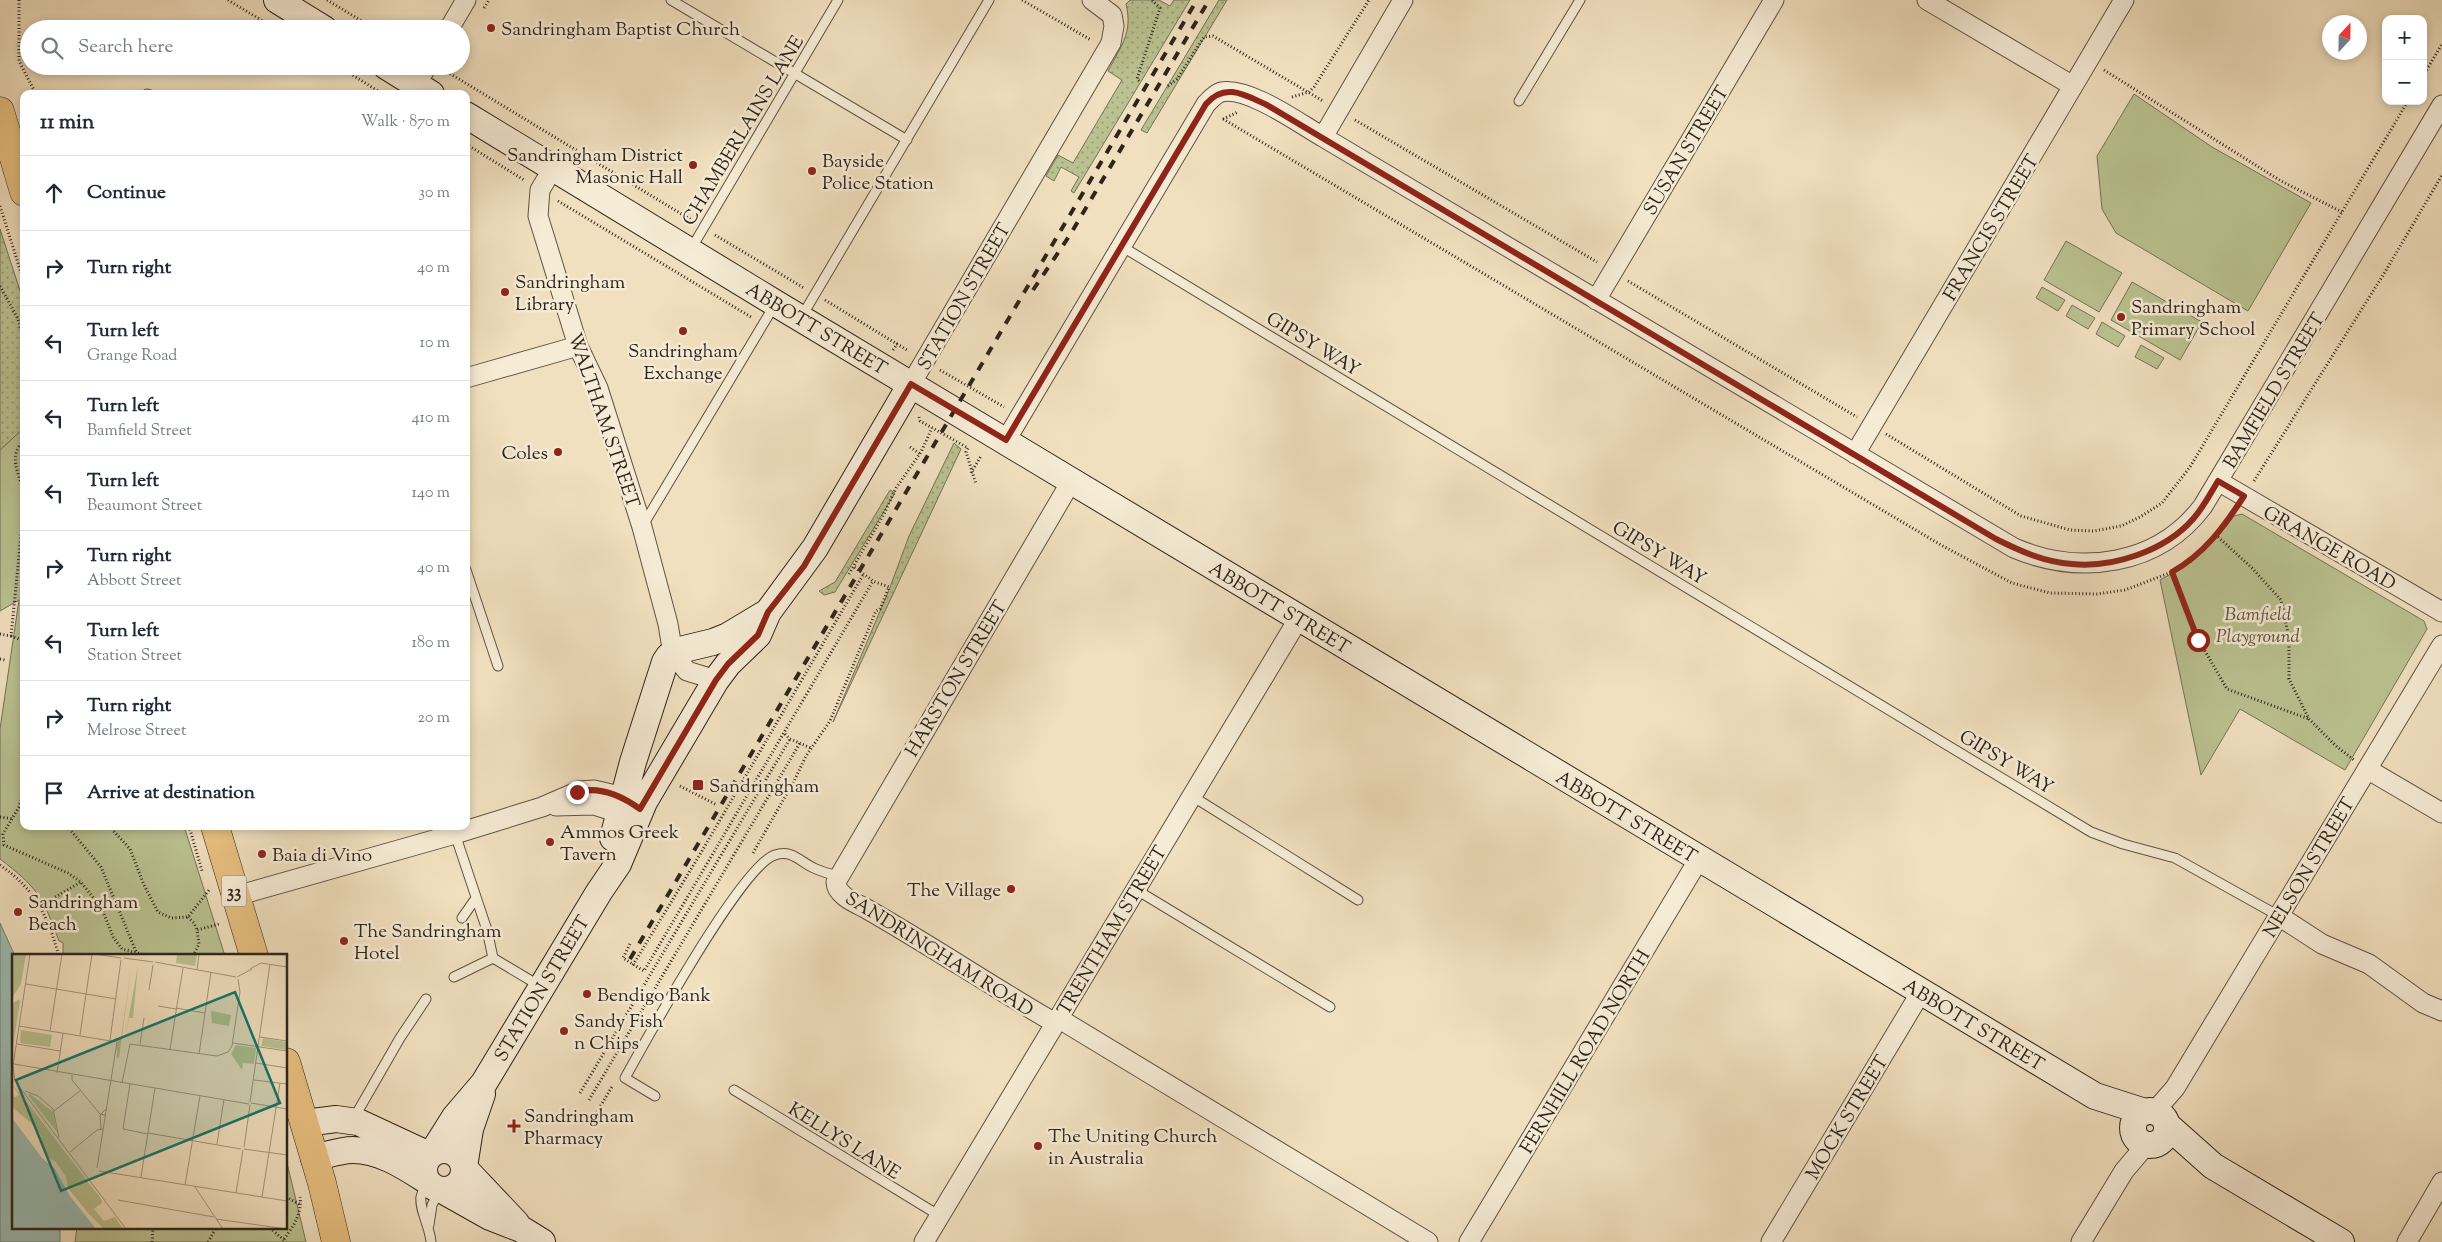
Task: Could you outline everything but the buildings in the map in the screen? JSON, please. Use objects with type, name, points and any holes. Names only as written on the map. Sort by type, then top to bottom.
[{"type":"main road","points":[[0,111],[20,178]]},
{"type":"main road","name":"33","points":[[216,830],[253,954]]},
{"type":"main road","points":[[288,1068],[305,1123],[336,1242]]},
{"type":"street","points":[[277,0],[309,20]]},
{"type":"street","points":[[454,20],[466,0]]},
{"type":"street","points":[[1323,137],[1403,0]]},
{"type":"street","name":"SUSAN STREET","points":[[1596,300],[1774,0]]},
{"type":"street","points":[[1926,0],[2073,86]]},
{"type":"street","name":"FRANCIS STREET","points":[[1855,454],[2124,0]]},
{"type":"street","name":"STATION STREET","points":[[628,806],[720,675],[758,635],[768,612],[815,548],[1111,43],[1114,26],[1112,15],[1093,1]]},
{"type":"street","points":[[408,75],[425,82]]},
{"type":"street","name":"BAMFIELD STREET","points":[[1121,246],[1206,104],[1216,94],[1222,92],[1235,92],[1249,96],[1323,137],[2014,548],[2032,556],[2073,564],[2121,559],[2160,545],[2193,519],[2218,481],[2442,105]]},
{"type":"street","name":"ABBOTT STREET","points":[[470,117],[1698,859],[2341,1242]]},
{"type":"street","name":"WALTHAM STREET","points":[[553,168],[540,190],[537,204],[538,216],[578,346],[598,388],[642,527],[668,624],[673,654]]},
{"type":"street","points":[[1006,440],[1121,246]]},
{"type":"street","points":[[470,377],[578,346]]},
{"type":"street","name":"HARSTON STREET","points":[[838,876],[1072,480]]},
{"type":"street","name":"GRANGE ROAD","points":[[2218,481],[2442,612]]},
{"type":"street","name":"STATION STREET","points":[[433,1175],[455,1117],[484,1083],[598,892],[628,806],[662,669],[667,658],[673,654],[728,636],[768,612]]},
{"type":"street","name":"TRENTHAM STREET","points":[[924,1242],[1299,618]]},
{"type":"street","points":[[673,654],[687,671],[720,675],[714,655],[699,645]]},
{"type":"street","name":"NELSON STREET","points":[[2081,1242],[2442,645]]},
{"type":"street","points":[[2367,769],[2442,813]]},
{"type":"street","points":[[470,829],[542,807],[628,806]]},
{"type":"street","points":[[236,896],[468,830]]},
{"type":"street","name":"FERNHILL ROAD NORTH","points":[[1469,1242],[1698,859]]},
{"type":"street","name":"SANDRINGHAM ROAD","points":[[838,876],[836,886],[848,898],[1428,1242]]},
{"type":"street","points":[[2279,916],[2322,944],[2369,964],[2424,1003],[2442,1011]]},
{"type":"street","name":"MOCK STREET","points":[[1771,1242],[1921,992]]},
{"type":"street","name":"STATION STREET","points":[[464,1167],[470,1129],[480,1102],[484,1083]]},
{"type":"street","points":[[305,1123],[336,1119],[353,1121],[374,1128],[490,1217],[532,1236]]},
{"type":"street","points":[[433,1175],[440,1149],[452,1151],[459,1156],[464,1167],[532,1236]]},
{"type":"street","points":[[314,1158],[352,1150],[372,1153],[457,1185],[463,1176],[464,1167]]},
{"type":"street","points":[[2407,1242],[2442,1182]]},
{"type":"lane","points":[[671,0],[907,140]]},
{"type":"lane","name":"CHAMBERLAINS LANE","points":[[690,251],[838,0]]},
{"type":"lane","points":[[800,318],[989,0]]},
{"type":"lane","points":[[1519,101],[1580,0]]},
{"type":"lane","name":"GIPSY WAY","points":[[1121,246],[2091,832],[2123,844],[2175,858],[2279,916]]},
{"type":"lane","points":[[642,527],[775,303]]},
{"type":"lane","points":[[470,582],[498,666]]},
{"type":"lane","points":[[1192,796],[1358,900]]},
{"type":"lane","points":[[455,834],[487,930],[493,958]]},
{"type":"lane","points":[[655,1096],[624,1078],[733,898],[763,861],[775,855],[786,853],[796,856],[815,869],[838,876]]},
{"type":"lane","points":[[1135,889],[1330,1007]]},
{"type":"lane","points":[[462,918],[476,898]]},
{"type":"lane","points":[[454,977],[465,966],[493,958],[542,987]]},
{"type":"lane","points":[[353,1121],[400,1038],[426,999]]},
{"type":"lane","name":"KELLYS LANE","points":[[734,1090],[940,1216]]},
{"type":"lane","points":[[431,1242],[429,1225],[433,1175]]},
{"type":"lane","points":[[429,1225],[422,1209],[421,1198],[433,1175]]},
{"type":"path","points":[[19,0],[20,63]]},
{"type":"path","points":[[228,0],[261,20]]},
{"type":"path","points":[[326,0],[360,20]]},
{"type":"path","points":[[1022,0],[1091,42],[1093,1]]},
{"type":"path","points":[[1139,81],[1137,79],[1160,8],[1152,0]]},
{"type":"path","points":[[1168,86],[1177,78],[1204,37],[1213,36],[2021,516],[2070,530],[2094,531],[2121,526],[2162,503],[2190,467],[2406,105]]},
{"type":"path","points":[[2427,69],[2442,44]]},
{"type":"path","points":[[2088,61],[2281,181],[2342,212]]},
{"type":"path","points":[[26,75],[34,90]]},
{"type":"path","points":[[353,75],[377,90]]},
{"type":"path","points":[[452,75],[897,344]]},
{"type":"path","points":[[1223,119],[1941,545],[2012,583],[2050,593],[2097,594],[2125,590],[2172,572],[2191,561],[2217,536],[2385,272],[2442,175]]},
{"type":"path","points":[[0,206],[20,269]]},
{"type":"path","points":[[0,286],[18,319],[20,327]]},
{"type":"path","points":[[920,421],[968,448],[966,452],[976,484]]},
{"type":"path","points":[[849,574],[884,514],[896,488],[920,454],[932,428]]},
{"type":"path","points":[[20,446],[15,452],[14,461],[20,479]]},
{"type":"path","points":[[910,447],[920,454]]},
{"type":"path","points":[[971,473],[981,456]]},
{"type":"path","points":[[2217,536],[2252,568],[2281,600],[2289,638],[2289,679],[2309,719],[2336,746],[2367,769]]},
{"type":"path","points":[[11,636],[20,546]]},
{"type":"path","points":[[749,860],[811,748],[830,721],[876,611],[880,609],[889,587],[873,581],[854,567]]},
{"type":"path","points":[[2172,572],[2198,640],[2228,689],[2309,719]]},
{"type":"path","points":[[633,964],[699,856],[863,575]]},
{"type":"path","points":[[630,944],[623,958],[644,971],[785,734],[873,581]]},
{"type":"path","points":[[0,634],[20,639]]},
{"type":"path","points":[[0,659],[5,660]]},
{"type":"path","points":[[785,734],[790,739],[811,748]]},
{"type":"path","points":[[580,1093],[790,739]]},
{"type":"path","points":[[589,1100],[800,743]]},
{"type":"path","points":[[677,787],[682,785],[717,805]]},
{"type":"path","points":[[20,807],[3,834],[2,840],[4,845],[68,872],[81,882],[102,909],[112,937],[122,949],[134,954]]},
{"type":"path","points":[[0,817],[12,819]]},
{"type":"path","points":[[70,830],[101,867],[136,954]]},
{"type":"path","points":[[113,830],[130,849],[144,885],[158,912],[171,918],[188,917],[194,923],[199,944],[195,954]]},
{"type":"path","points":[[0,865],[23,882],[40,906],[49,922],[58,954]]},
{"type":"path","points":[[40,906],[81,882]]},
{"type":"path","points":[[188,917],[209,890]]},
{"type":"path","points":[[197,930],[219,924]]},
{"type":"path","points":[[597,1112],[614,1084]]},
{"type":"path","points":[[272,1230],[285,1241],[294,1225],[301,1205],[299,1191]]},
{"type":"path","points":[[288,1198],[301,1205]]},
{"type":"path","points":[[208,1242],[215,1230]]},
{"type":"green space","points":[[1130,0],[1159,0],[1170,6],[1174,0],[1190,0],[1074,193],[1071,191],[1079,177],[1061,167],[1054,181],[1046,176],[1058,155],[1073,163],[1122,80],[1108,71],[1127,31],[1128,14],[1126,4]]},
{"type":"green space","points":[[1219,0],[1227,0],[1147,133],[1141,130]]},
{"type":"green space","points":[[2134,94],[2212,147],[2311,203],[2248,311],[2116,233],[2102,209],[2097,156]]},
{"type":"green space","points":[[0,229],[20,291],[20,432],[0,450]]},
{"type":"green space","points":[[2066,241],[2122,273],[2099,312],[2044,280]]},
{"type":"green space","points":[[2132,282],[2202,322],[2180,360],[2111,320]]},
{"type":"green space","points":[[2042,287],[2065,300],[2058,311],[2036,298]]},
{"type":"green space","points":[[2072,305],[2095,318],[2088,329],[2066,316]]},
{"type":"green space","points":[[2102,322],[2125,336],[2118,347],[2096,334]]},
{"type":"green space","points":[[2141,345],[2164,358],[2157,369],[2135,357]]},
{"type":"green space","points":[[20,432],[20,830],[185,830],[224,954],[63,954],[63,943],[59,941],[43,903],[23,877],[0,859],[0,729],[19,600],[0,611],[0,450]]},
{"type":"green space","points":[[954,443],[961,449],[833,722],[889,590],[909,536]]},
{"type":"green space","points":[[890,490],[895,493],[835,592],[824,595],[819,591],[835,582]]},
{"type":"green space","name":"Bamfield Playground","points":[[2242,514],[2424,621],[2427,629],[2345,770],[2240,709],[2201,775],[2160,580],[2201,553],[2234,516]]},
{"type":"green space","points":[[288,1167],[306,1242],[75,1242],[77,1230],[288,1230]]},
{"type":"water","points":[[0,923],[14,954],[12,954],[12,1230],[60,1230],[60,1242],[0,1242]]},
{"type":"railway","points":[[630,959],[1197,0]]},
{"type":"railway","points":[[1033,290],[1070,235],[1209,0]]},
{"type":"place","name":"Sandringham Baptist Church","points":[[491,28]]},
{"type":"place","name":"Sandringham District Masonic Hall","points":[[693,165]]},
{"type":"place","name":"Bayside Police Station","points":[[812,171]]},
{"type":"place","name":"Sandringham Library","points":[[505,292]]},
{"type":"place","name":"Sandringham Primary School","points":[[2121,317]]},
{"type":"place","name":"Sandringham Exchange","points":[[683,331]]},
{"type":"place","name":"Coles","points":[[558,452]]},
{"type":"place","name":"Sandringham","points":[[698,785]]},
{"type":"place","name":"Ammos Greek Tavern","points":[[550,842]]},
{"type":"place","name":"Baia di Vino","points":[[262,854]]},
{"type":"place","name":"The Village","points":[[1011,889]]},
{"type":"place","name":"Sandringham Beach","points":[[18,912]]},
{"type":"place","name":"The Sandringham Hotel","points":[[344,941]]},
{"type":"place","name":"Bendigo Bank","points":[[587,994]]},
{"type":"place","name":"Sandy Fish n Chips","points":[[564,1031]]},
{"type":"place","name":"Sandringham Pharmacy","points":[[514,1126]]},
{"type":"place","name":"The Uniting Church in Australia","points":[[1038,1146]]},
{"type":"route","points":[[577,792],[594,790],[624,797],[640,809],[716,680],[728,664],[758,635],[768,612],[804,566],[911,384],[1006,440],[1206,104],[1216,94],[1222,92],[1235,92],[1249,96],[1323,137],[1996,539],[2032,556],[2073,564],[2097,563],[2139,554],[2160,545],[2179,532],[2203,506],[2218,481],[2244,496],[2217,536],[2191,561],[2172,572],[2198,640]]}]
